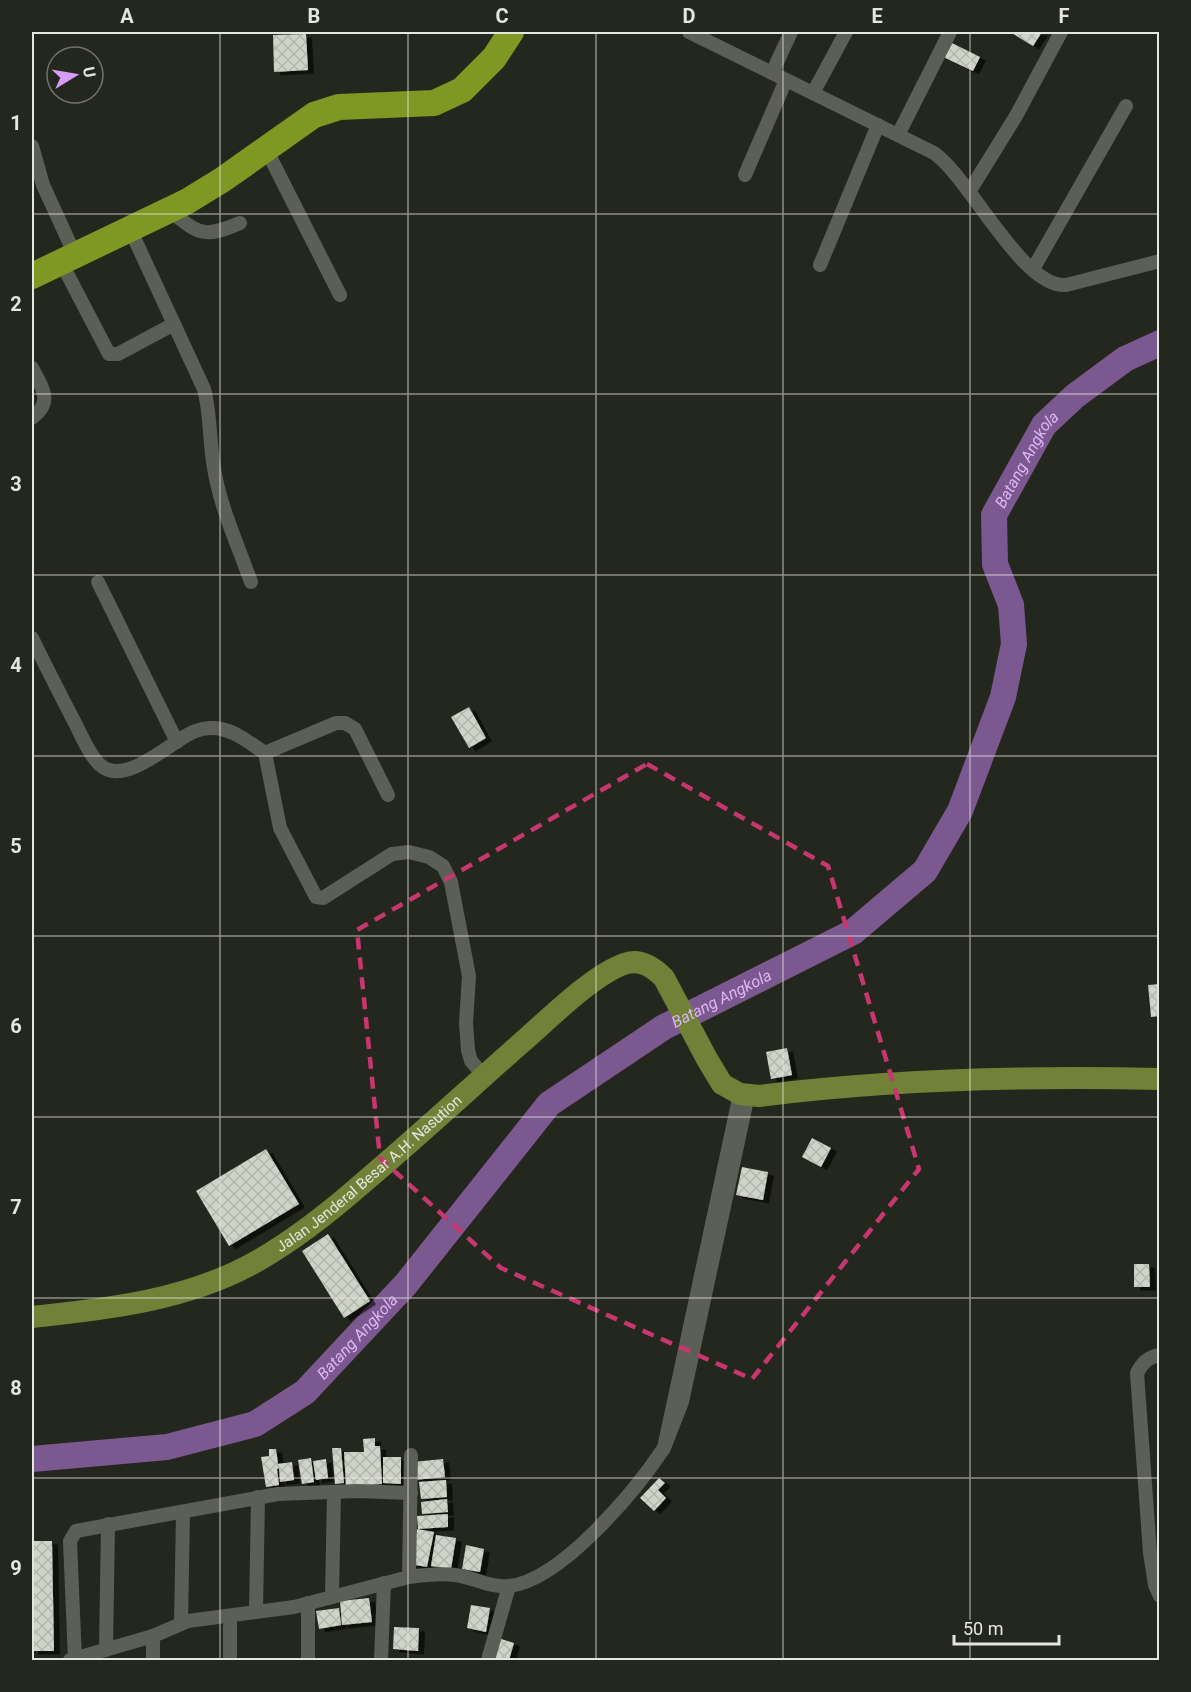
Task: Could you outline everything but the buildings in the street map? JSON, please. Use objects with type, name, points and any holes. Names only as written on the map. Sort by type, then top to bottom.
[{"type":"highway","points":[[32,276],[169,210],[222,180],[314,115],[339,106],[434,103],[462,90],[494,58],[511,32]]},
{"type":"main road","name":"Jalan Jenderal Besar A.H. Nasution","points":[[32,1317],[74,1313],[165,1298],[211,1282],[258,1261],[317,1222],[401,1151],[567,1003],[609,971],[627,963],[642,963],[654,967],[664,978],[722,1084],[744,1094]]},
{"type":"main road","points":[[744,1094],[759,1096],[949,1080],[1053,1077],[1160,1080]]},
{"type":"street","points":[[772,73],[791,32]]},
{"type":"street","points":[[813,93],[846,32]]},
{"type":"street","points":[[898,135],[950,32]]},
{"type":"street","points":[[969,192],[1016,116],[1061,32]]},
{"type":"street","points":[[697,34],[945,161],[1018,256],[1052,283],[1061,285],[1160,261]]},
{"type":"street","points":[[745,175],[786,80]]},
{"type":"street","points":[[1033,269],[1126,106]]},
{"type":"street","points":[[820,265],[878,125]]},
{"type":"street","points":[[32,146],[68,259],[110,354],[118,354],[174,324]]},
{"type":"street","points":[[266,149],[340,295]]},
{"type":"street","points":[[169,210],[200,232],[217,232],[240,223]]},
{"type":"street","points":[[130,229],[204,389],[218,486],[251,582]]},
{"type":"street","points":[[32,368],[45,400],[43,408],[32,417]]},
{"type":"street","points":[[98,582],[177,742]]},
{"type":"street","points":[[32,639],[81,735],[96,761],[103,768],[119,770],[140,765],[194,732],[220,729],[237,735],[265,753],[280,828],[316,897],[323,898],[392,855],[409,852],[429,857],[443,866],[454,894],[469,976],[466,1023],[468,1050],[471,1061],[484,1076]]},
{"type":"street","points":[[265,753],[336,723],[345,723],[355,729],[388,795]]},
{"type":"street","points":[[411,1493],[278,1494],[76,1530],[70,1541],[73,1660],[153,1636],[188,1621],[308,1603],[409,1577],[456,1575],[484,1583],[509,1586],[540,1576],[571,1554],[594,1533],[648,1472],[664,1448],[744,1094]]},
{"type":"street","points":[[1160,1355],[1142,1363],[1137,1373],[1150,1553],[1155,1585],[1160,1596]]},
{"type":"street","points":[[409,1577],[411,1455]]},
{"type":"street","points":[[332,1597],[334,1492]]},
{"type":"street","points":[[256,1612],[258,1497]]},
{"type":"street","points":[[181,1624],[183,1512]]},
{"type":"street","points":[[106,1650],[108,1524]]},
{"type":"street","points":[[381,1660],[384,1583]]},
{"type":"street","points":[[488,1660],[509,1586]]},
{"type":"street","points":[[308,1603],[308,1660]]},
{"type":"street","points":[[230,1616],[230,1660]]},
{"type":"street","points":[[153,1636],[153,1660]]},
{"type":"highlighted area","points":[[647,764],[828,866],[919,1169],[752,1379],[501,1268],[380,1158],[357,930]]},
{"type":"waterway","name":"Batang Angkola","points":[[32,1459],[167,1447],[255,1424],[305,1392],[406,1284],[549,1104],[664,1027],[853,932],[925,871],[960,811],[1003,697],[1014,644],[1011,605],[995,564],[994,515],[1044,425],[1075,396],[1125,359],[1160,343]]}]
